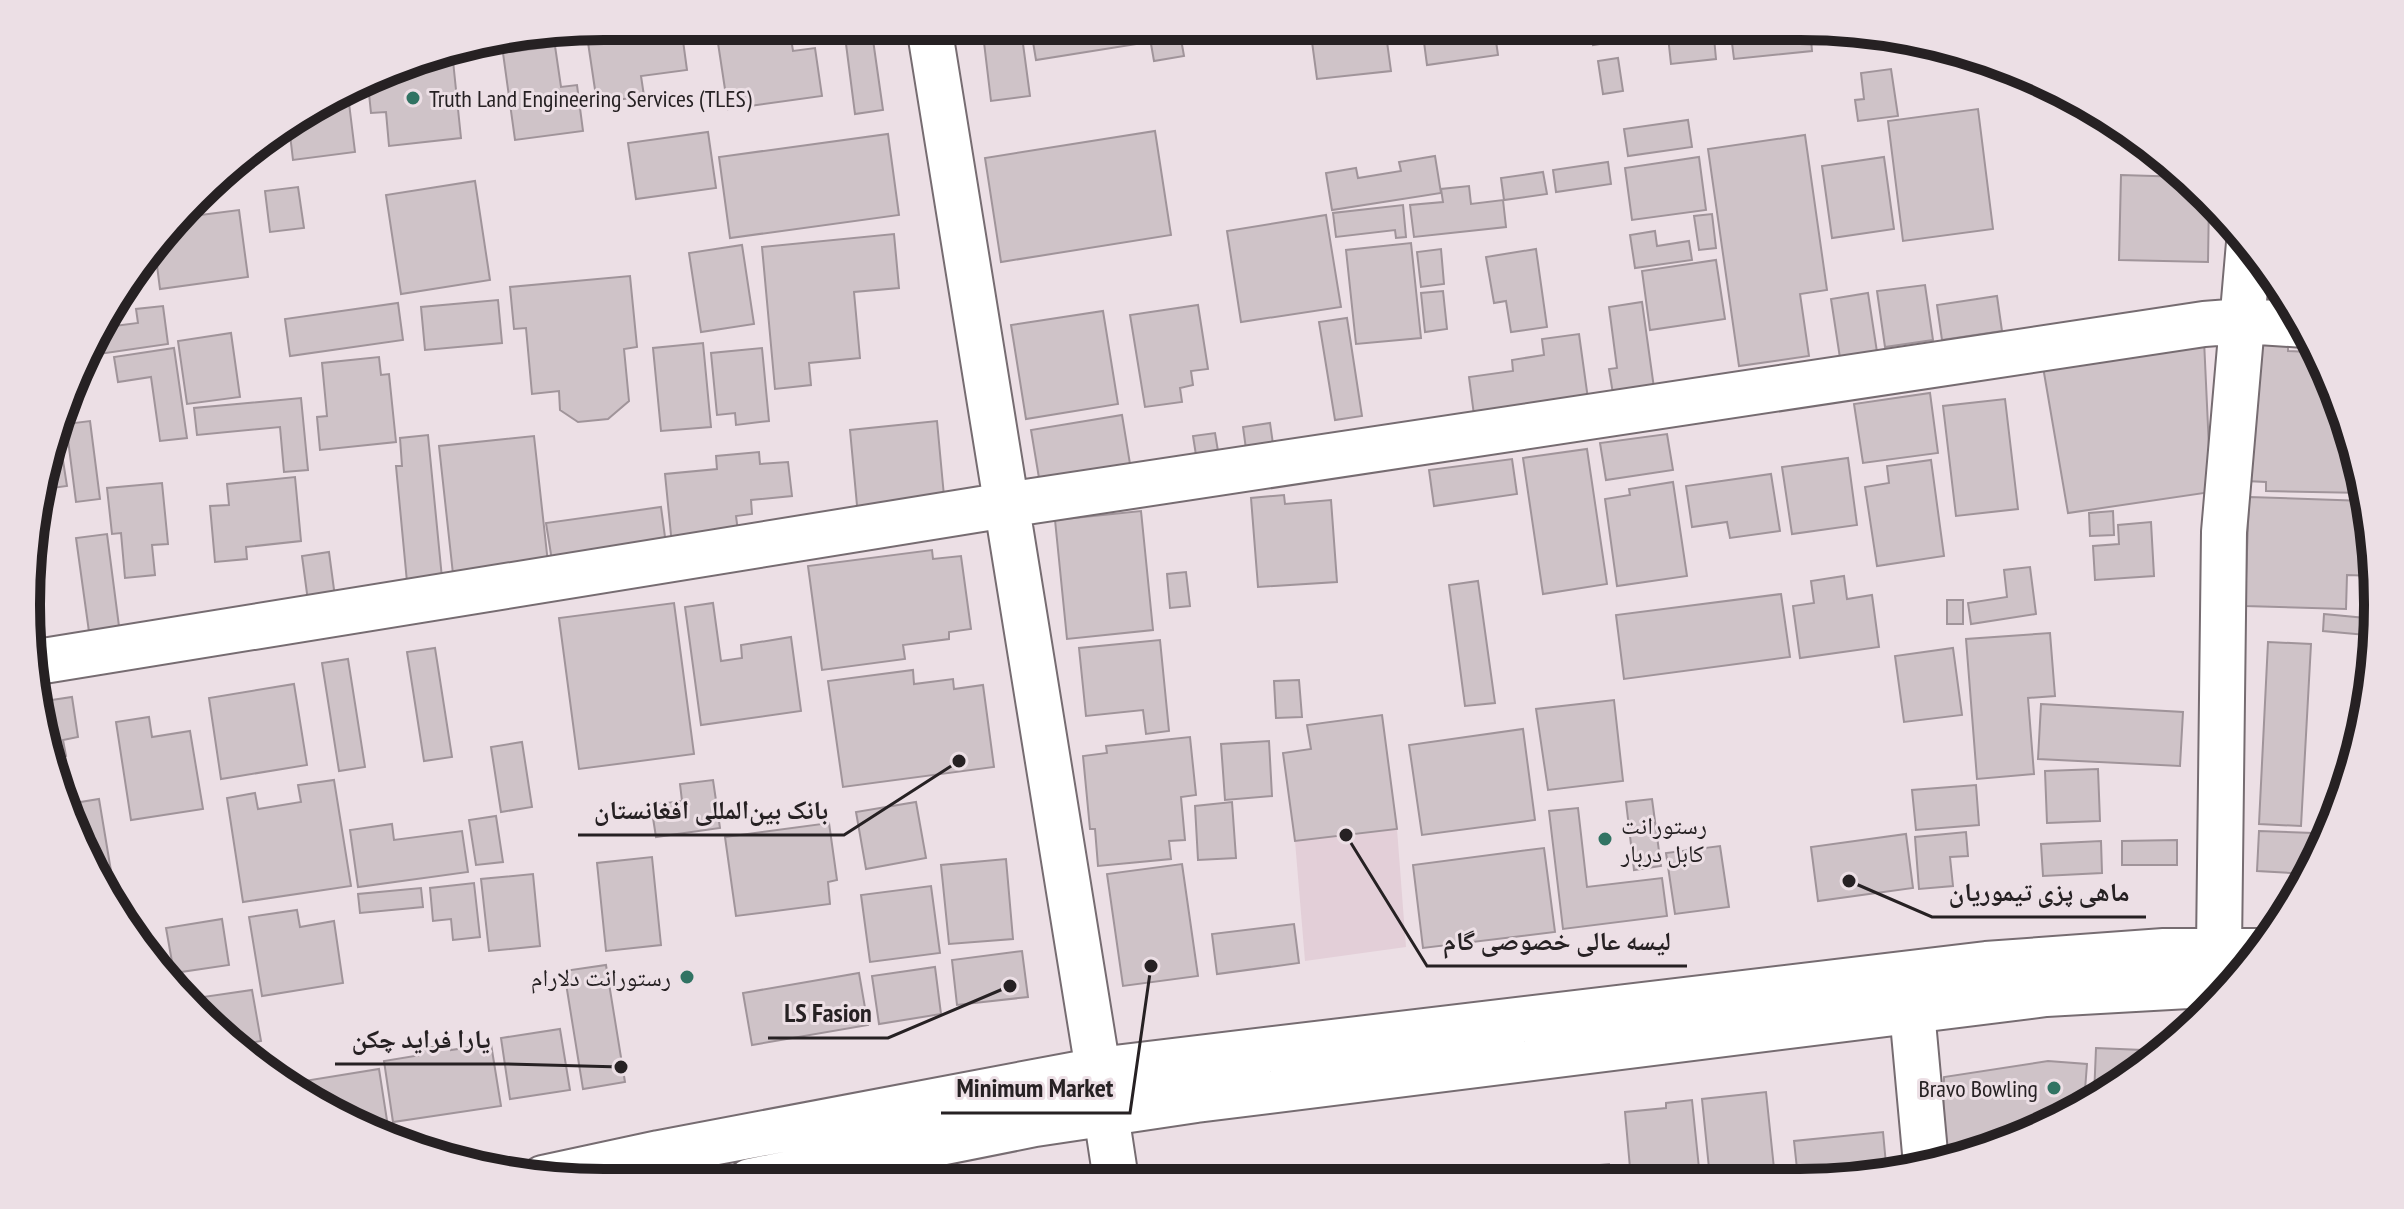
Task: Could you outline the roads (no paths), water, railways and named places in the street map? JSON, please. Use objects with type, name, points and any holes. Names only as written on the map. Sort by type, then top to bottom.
[{"type":"street","points":[[931,40],[1098,1070]]},
{"type":"street","points":[[2236,962],[2224,532],[2248,262]]},
{"type":"street","points":[[43,661],[1006,505],[2204,324],[2243,321],[2289,324]]},
{"type":"street","points":[[587,1169],[1098,1070],[1986,964],[2235,963]]},
{"type":"street","points":[[810,1169],[1035,1124],[1227,1096],[2046,994],[2188,986],[2235,964]]},
{"type":"street","points":[[1912,1011],[1925,1155]]},
{"type":"street","points":[[1106,1114],[1114,1169]]},
{"type":"place","name":"Truth Land Engineering Services (TLES)","points":[[413,98]]},
{"type":"place","name":"بانک بین‌المللی افغانستان","points":[[959,761]]},
{"type":"place","name":"لیسه عالی خصوصی گام","points":[[1346,835]]},
{"type":"place","name":"رستورانت کابل دربار","points":[[1605,839]]},
{"type":"place","name":"ماهی پزی تیموریان","points":[[1849,881]]},
{"type":"place","name":"Minimum Market","points":[[1151,966]]},
{"type":"place","name":"رستورانت دلارام","points":[[687,977]]},
{"type":"place","name":"LS Fasion","points":[[1010,986]]},
{"type":"place","name":"یارا فراید چکن","points":[[621,1067]]},
{"type":"place","name":"Bravo Bowling","points":[[2054,1088]]}]
